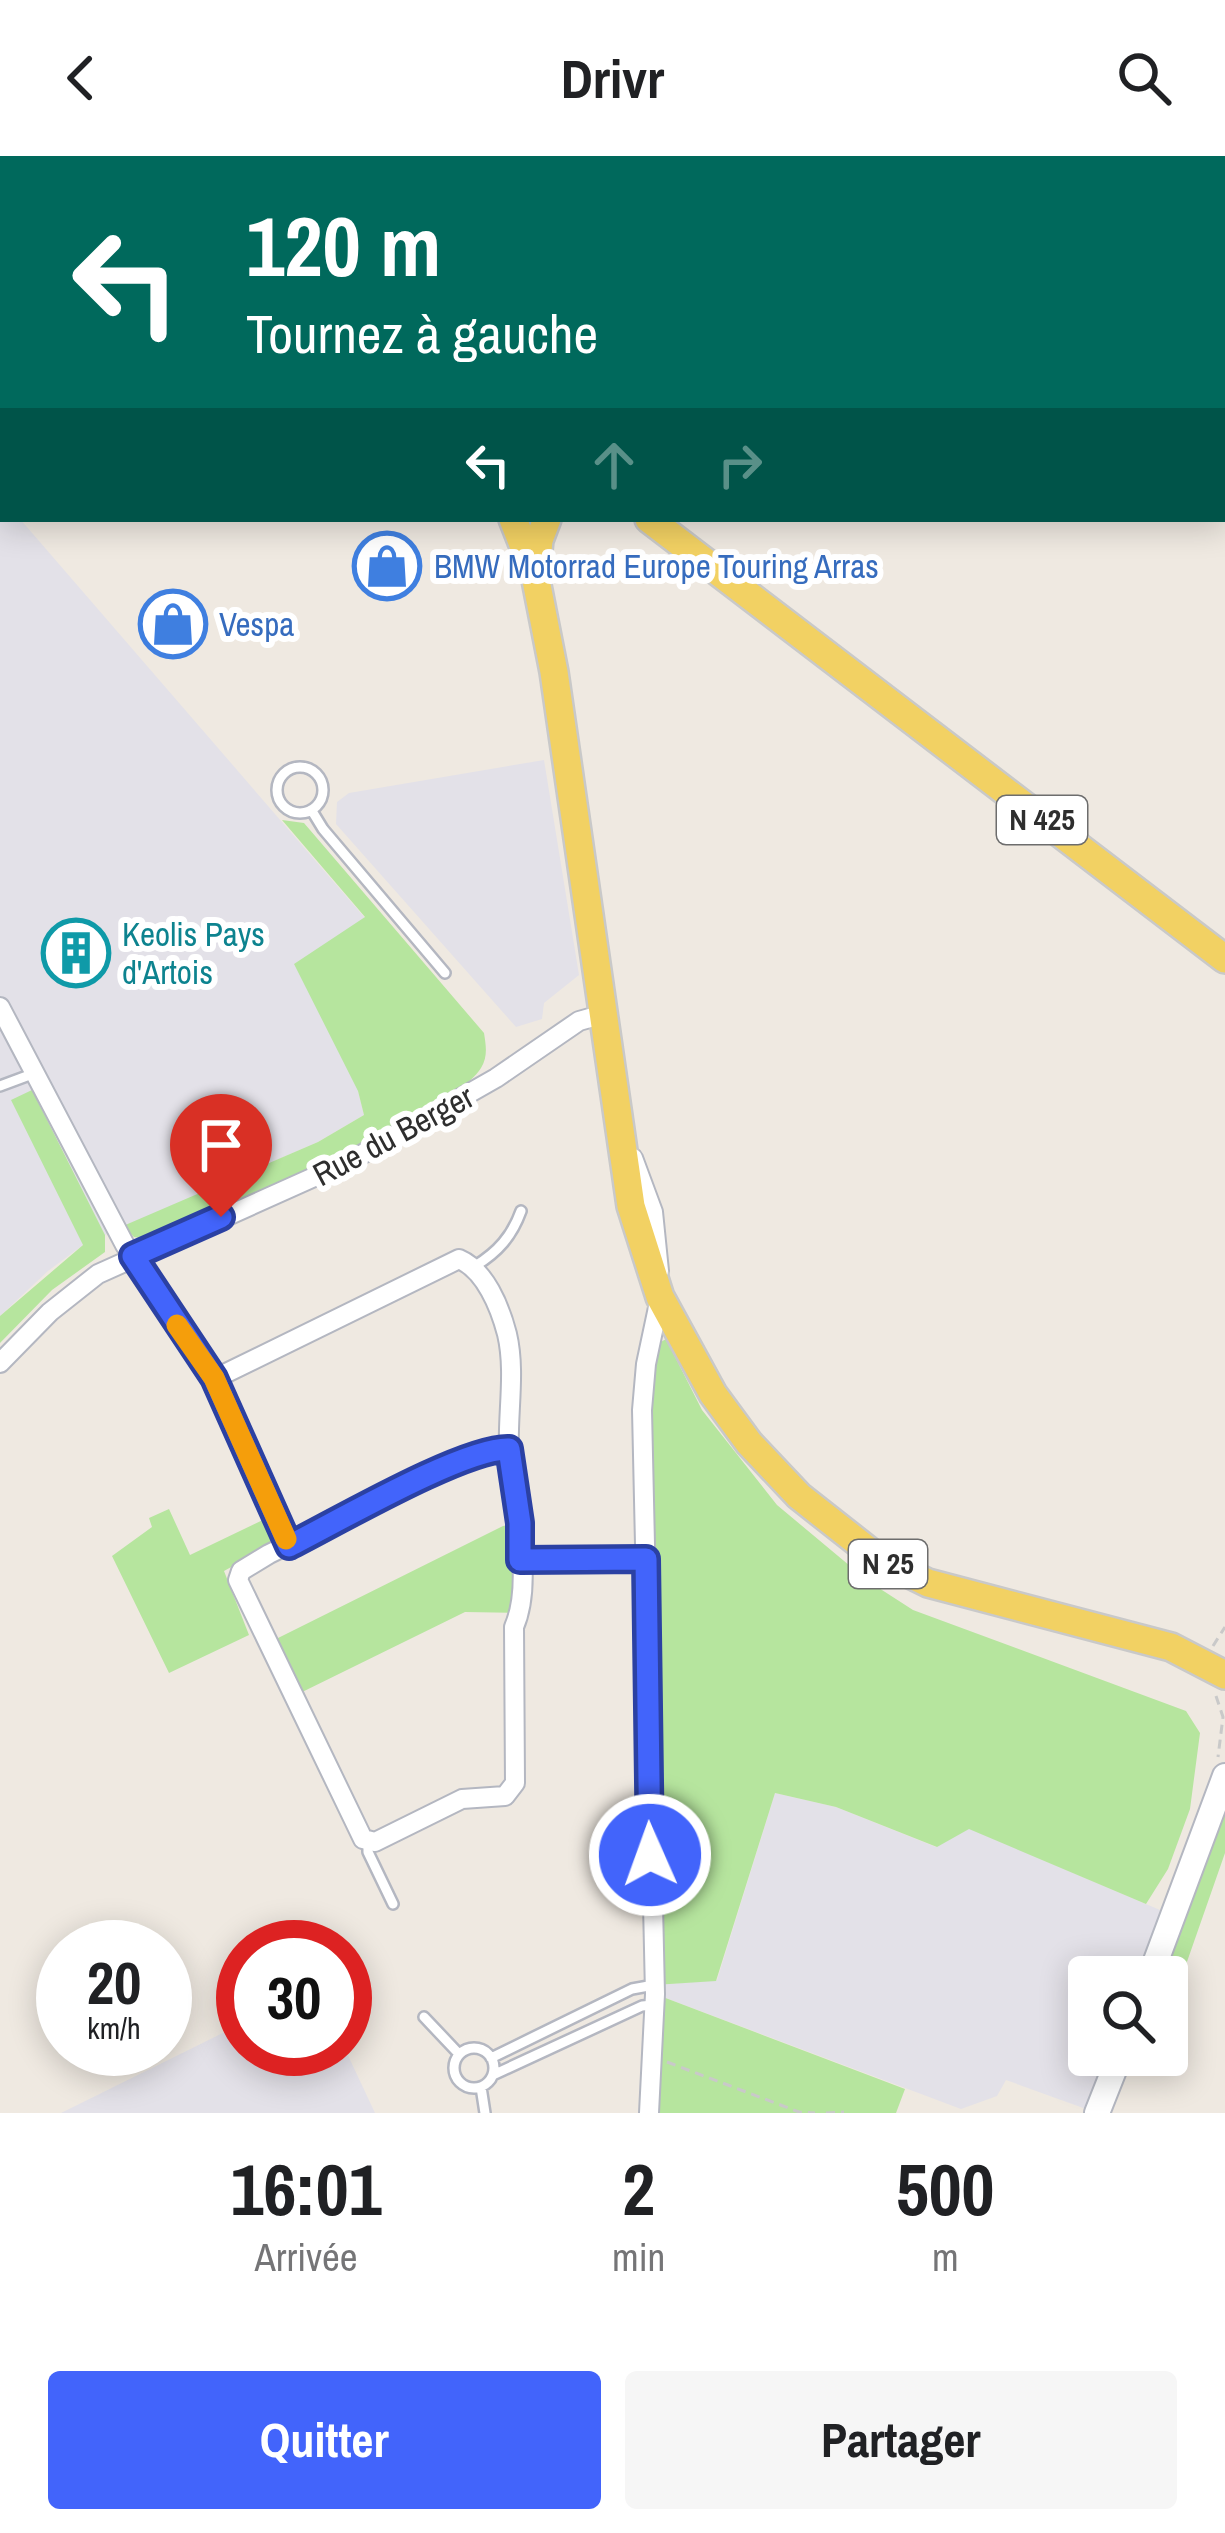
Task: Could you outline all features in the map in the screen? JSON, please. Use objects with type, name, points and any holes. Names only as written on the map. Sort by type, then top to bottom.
[{"type":"main road","name":"N 25","points":[[535,574],[546,522]]},
{"type":"main road","name":"N 425","points":[[653,522],[1225,959]]},
{"type":"main road","name":"N 25","points":[[521,527],[554,672],[631,1206],[660,1297],[713,1394],[749,1443],[799,1496],[879,1559],[928,1583],[1150,1641],[1221,1668]]},
{"type":"main road","points":[[1157,1956],[1221,1768]]},
{"type":"main road","points":[[1097,2113],[1112,2076]]},
{"type":"street","points":[[0,1007],[133,1256],[214,1378],[289,1546]]},
{"type":"street","name":"Rue du Berger","points":[[0,1363],[79,1286],[133,1256],[352,1160],[496,1078],[579,1021],[604,1014]]},
{"type":"street","points":[[214,1378],[459,1259],[475,1266],[500,1312],[508,1339],[509,1449],[520,1523],[520,1613],[514,1627],[515,1784],[505,1796],[462,1798],[375,1842],[365,1840],[238,1580],[241,1571],[460,1461],[491,1448],[509,1449]]},
{"type":"street","points":[[650,2113],[654,1995],[642,1410],[660,1297]]},
{"type":"street","points":[[649,1355],[665,1339],[684,1340]]},
{"type":"street","points":[[520,1560],[646,1559]]},
{"type":"lane","points":[[304,767],[322,780],[324,792],[312,811],[294,813],[280,802],[278,784],[287,771],[304,767]]},
{"type":"lane","points":[[312,811],[323,830],[446,973]]},
{"type":"lane","points":[[0,1086],[35,1073]]},
{"type":"lane","points":[[475,1266],[504,1243],[521,1211]]},
{"type":"lane","points":[[365,1840],[393,1904]]},
{"type":"lane","points":[[491,2058],[632,1989],[654,1995]]},
{"type":"lane","points":[[493,2075],[491,2058],[476,2048],[459,2054],[453,2067],[457,2080],[468,2087],[482,2087],[493,2075],[642,2006],[654,1995]]},
{"type":"lane","points":[[424,2017],[459,2054]]},
{"type":"lane","points":[[482,2087],[485,2113]]},
{"type":"path","points":[[1221,1768],[1223,1717],[1210,1682],[1221,1668],[1215,1642],[1225,1627]]},
{"type":"path","points":[[654,2057],[799,2112],[815,2113]]},
{"type":"path","points":[[826,2113],[844,2112]]},
{"type":"shaded area","points":[[0,522],[23,522],[365,918],[358,1091],[364,1115],[318,1142],[105,1235],[32,1090],[83,1245],[0,1316]]},
{"type":"shaded area","points":[[544,760],[579,975],[544,1003],[542,1019],[516,1027],[336,824],[337,802],[349,793]]},
{"type":"shaded area","points":[[775,1793],[836,1807],[936,1847],[968,1828],[1160,1910],[1149,1956],[1068,1956],[1068,2076],[1112,2076],[1097,2113],[1006,2080],[997,2096],[961,2109],[655,1994],[654,1985],[717,1980]]},
{"type":"shaded area","points":[[216,2036],[216,2076],[358,2076],[375,2113],[61,2113],[136,2076],[192,2076],[192,2048]]},
{"type":"green space","points":[[282,820],[304,823],[484,1033],[483,1064],[461,1088],[379,1137],[146,1239],[134,1237],[123,1226],[318,1142],[364,1115],[358,1091],[294,964],[365,917]]},
{"type":"green space","points":[[32,1090],[105,1235],[105,1252],[52,1290],[0,1343],[0,1316],[83,1245],[11,1100]]},
{"type":"green space","points":[[666,1339],[702,1410],[777,1505],[868,1581],[913,1610],[1186,1711],[1200,1733],[1190,1809],[1168,1869],[1146,1904],[969,1829],[937,1847],[836,1807],[775,1793],[716,1981],[654,1985],[647,1571],[652,1347]]},
{"type":"green space","points":[[169,1509],[190,1555],[267,1518],[274,1535],[269,1546],[224,1571],[249,1635],[169,1673],[112,1556],[152,1527],[149,1518]]},
{"type":"green space","points":[[520,1523],[520,1613],[465,1612],[292,1697],[266,1644],[503,1526]]},
{"type":"green space","points":[[1225,1805],[1225,1853],[1188,1959],[1171,1956]]},
{"type":"green space","points":[[655,1994],[905,2089],[896,2113],[649,2113]]},
{"type":"slow traffic","points":[[177,1325],[214,1378],[286,1539]]},
{"type":"place","name":"BMW Motorrad Europe Touring Arras","points":[[387,566]]},
{"type":"place","name":"Vespa","points":[[173,624]]},
{"type":"place","name":"Keolis Pays d'Artois","points":[[76,953]]},
{"type":"route","points":[[221,1217],[133,1256],[214,1378],[289,1546],[491,1448],[509,1449],[520,1523],[520,1560],[646,1559],[650,1855]]}]
